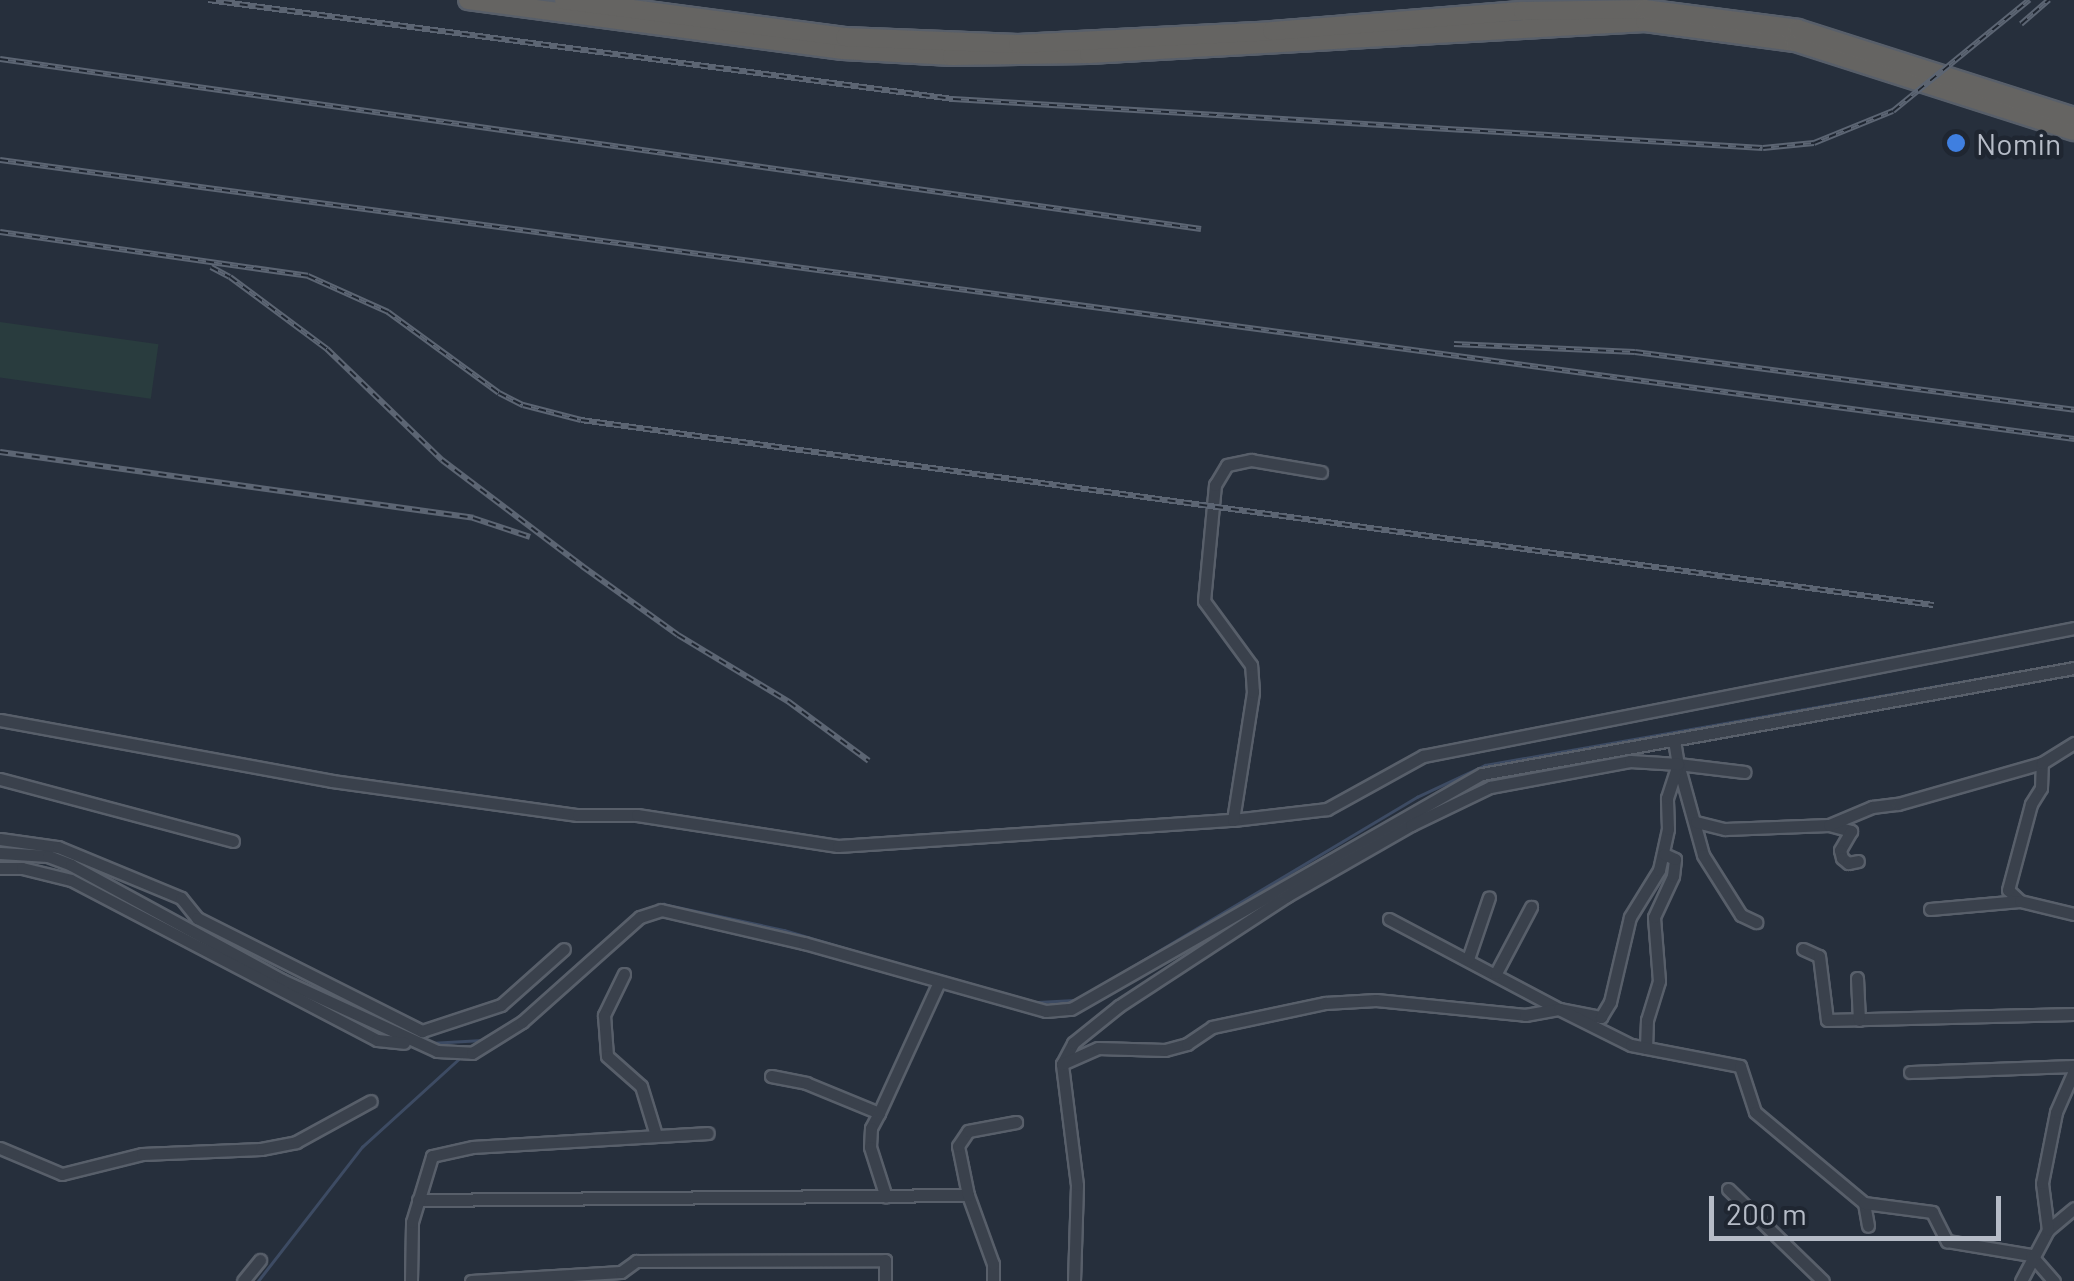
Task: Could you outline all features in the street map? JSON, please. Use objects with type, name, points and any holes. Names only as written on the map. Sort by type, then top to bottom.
[{"type":"highway","points":[[468,0],[808,46],[952,56],[1072,55],[1520,26],[1657,23],[1795,42],[2074,131]]},
{"type":"highway","points":[[564,0],[844,37],[1018,44],[1272,32],[1523,11],[1645,8],[1798,30],[2074,117]]},
{"type":"street","points":[[1233,820],[1253,692],[1251,665],[1204,601],[1215,485],[1227,466],[1250,460],[1321,472]]},
{"type":"street","points":[[0,720],[332,781],[578,816],[637,815],[838,846],[1233,820],[1327,809],[1423,756],[2074,628]]},
{"type":"street","points":[[0,868],[22,868],[72,880],[378,1040],[472,1053],[522,1022],[652,911],[804,942],[938,984],[1046,1011],[1071,1009],[1482,774],[2074,668]]},
{"type":"street","points":[[1674,740],[1710,866],[1741,915],[1756,922]]},
{"type":"street","points":[[1828,826],[1872,807],[1952,790],[1984,776],[2042,763],[2074,744]]},
{"type":"street","points":[[1074,1281],[1077,1186],[1062,1064],[1073,1043],[1118,1006],[1287,896],[1427,817],[1490,787],[1630,761],[1745,772]]},
{"type":"street","points":[[2020,902],[2008,890],[2031,804],[2041,788],[2042,763]]},
{"type":"street","points":[[1062,1064],[1098,1048],[1165,1050],[1187,1044],[1212,1027],[1324,1004],[1406,1001],[1524,1016],[1559,1010],[1601,1017],[1610,1002],[1630,917],[1664,854],[1667,798],[1678,764]]},
{"type":"street","points":[[0,779],[233,841]]},
{"type":"street","points":[[1696,822],[1725,829],[1828,826],[1851,831],[1840,850],[1848,863],[1858,861]]},
{"type":"street","points":[[0,840],[58,847],[180,898],[197,918],[422,1031],[501,1005],[564,948]]},
{"type":"street","points":[[0,853],[48,856],[71,865],[282,980],[414,1044]]},
{"type":"street","points":[[1646,1048],[1647,1020],[1659,981],[1654,917],[1673,876],[1675,859],[1664,854]]},
{"type":"street","points":[[1468,960],[1489,898]]},
{"type":"street","points":[[1930,909],[2020,902],[2074,914]]},
{"type":"street","points":[[1496,974],[1531,907]]},
{"type":"street","points":[[1390,919],[1631,1045],[1740,1066],[1754,1112],[1864,1204],[1870,1212],[1868,1226]]},
{"type":"street","points":[[1803,949],[1819,956],[1827,1020],[2074,1014]]},
{"type":"street","points":[[624,974],[604,1015],[607,1056],[640,1086],[656,1135]]},
{"type":"street","points":[[1858,978],[1859,1020]]},
{"type":"street","points":[[886,1197],[870,1147],[871,1128],[938,984]]},
{"type":"street","points":[[1910,1072],[2074,1068],[2056,1112],[2042,1183],[2048,1230]]},
{"type":"street","points":[[771,1076],[806,1083],[879,1113]]},
{"type":"street","points":[[2056,1112],[2074,1099]]},
{"type":"street","points":[[0,1148],[62,1174],[142,1154],[261,1149],[296,1142],[371,1100]]},
{"type":"street","points":[[993,1281],[993,1264],[968,1195],[958,1146],[968,1131],[1016,1122]]},
{"type":"street","points":[[411,1281],[412,1222],[432,1156],[473,1148],[708,1133]]},
{"type":"street","points":[[1728,1189],[1824,1281]]},
{"type":"street","points":[[418,1200],[968,1195]]},
{"type":"street","points":[[1864,1204],[1932,1212],[1947,1240],[2031,1255],[2054,1281]]},
{"type":"street","points":[[2020,1281],[2048,1230],[2074,1208]]},
{"type":"street","points":[[243,1281],[260,1260]]},
{"type":"street","points":[[471,1281],[621,1277],[636,1261],[885,1260],[885,1281]]},
{"type":"shaded area","points":[[0,322],[158,344],[151,399],[0,378]]},
{"type":"waterway","points":[[1120,974],[1417,797],[1485,765],[2023,671]]},
{"type":"waterway","points":[[638,913],[663,904],[784,930],[919,970]]},
{"type":"waterway","points":[[1038,1002],[1074,1000]]},
{"type":"waterway","points":[[430,1043],[482,1040]]},
{"type":"waterway","points":[[258,1281],[362,1147],[462,1056]]},
{"type":"railway","points":[[208,0],[953,99],[1763,148],[1814,143],[1893,111],[2029,0]]},
{"type":"railway","points":[[2021,24],[2049,0]]},
{"type":"railway","points":[[0,59],[1201,229]]},
{"type":"railway","points":[[0,160],[2074,439]]},
{"type":"railway","points":[[0,232],[308,276],[388,312],[499,393],[523,405],[581,420],[1933,605]]},
{"type":"railway","points":[[211,267],[327,349],[442,460],[582,566],[678,635],[789,702],[869,761]]},
{"type":"railway","points":[[1454,344],[1635,352],[2074,410]]},
{"type":"railway","points":[[0,452],[473,518],[530,537]]},
{"type":"place","name":"Nomin","points":[[1956,143]]}]
